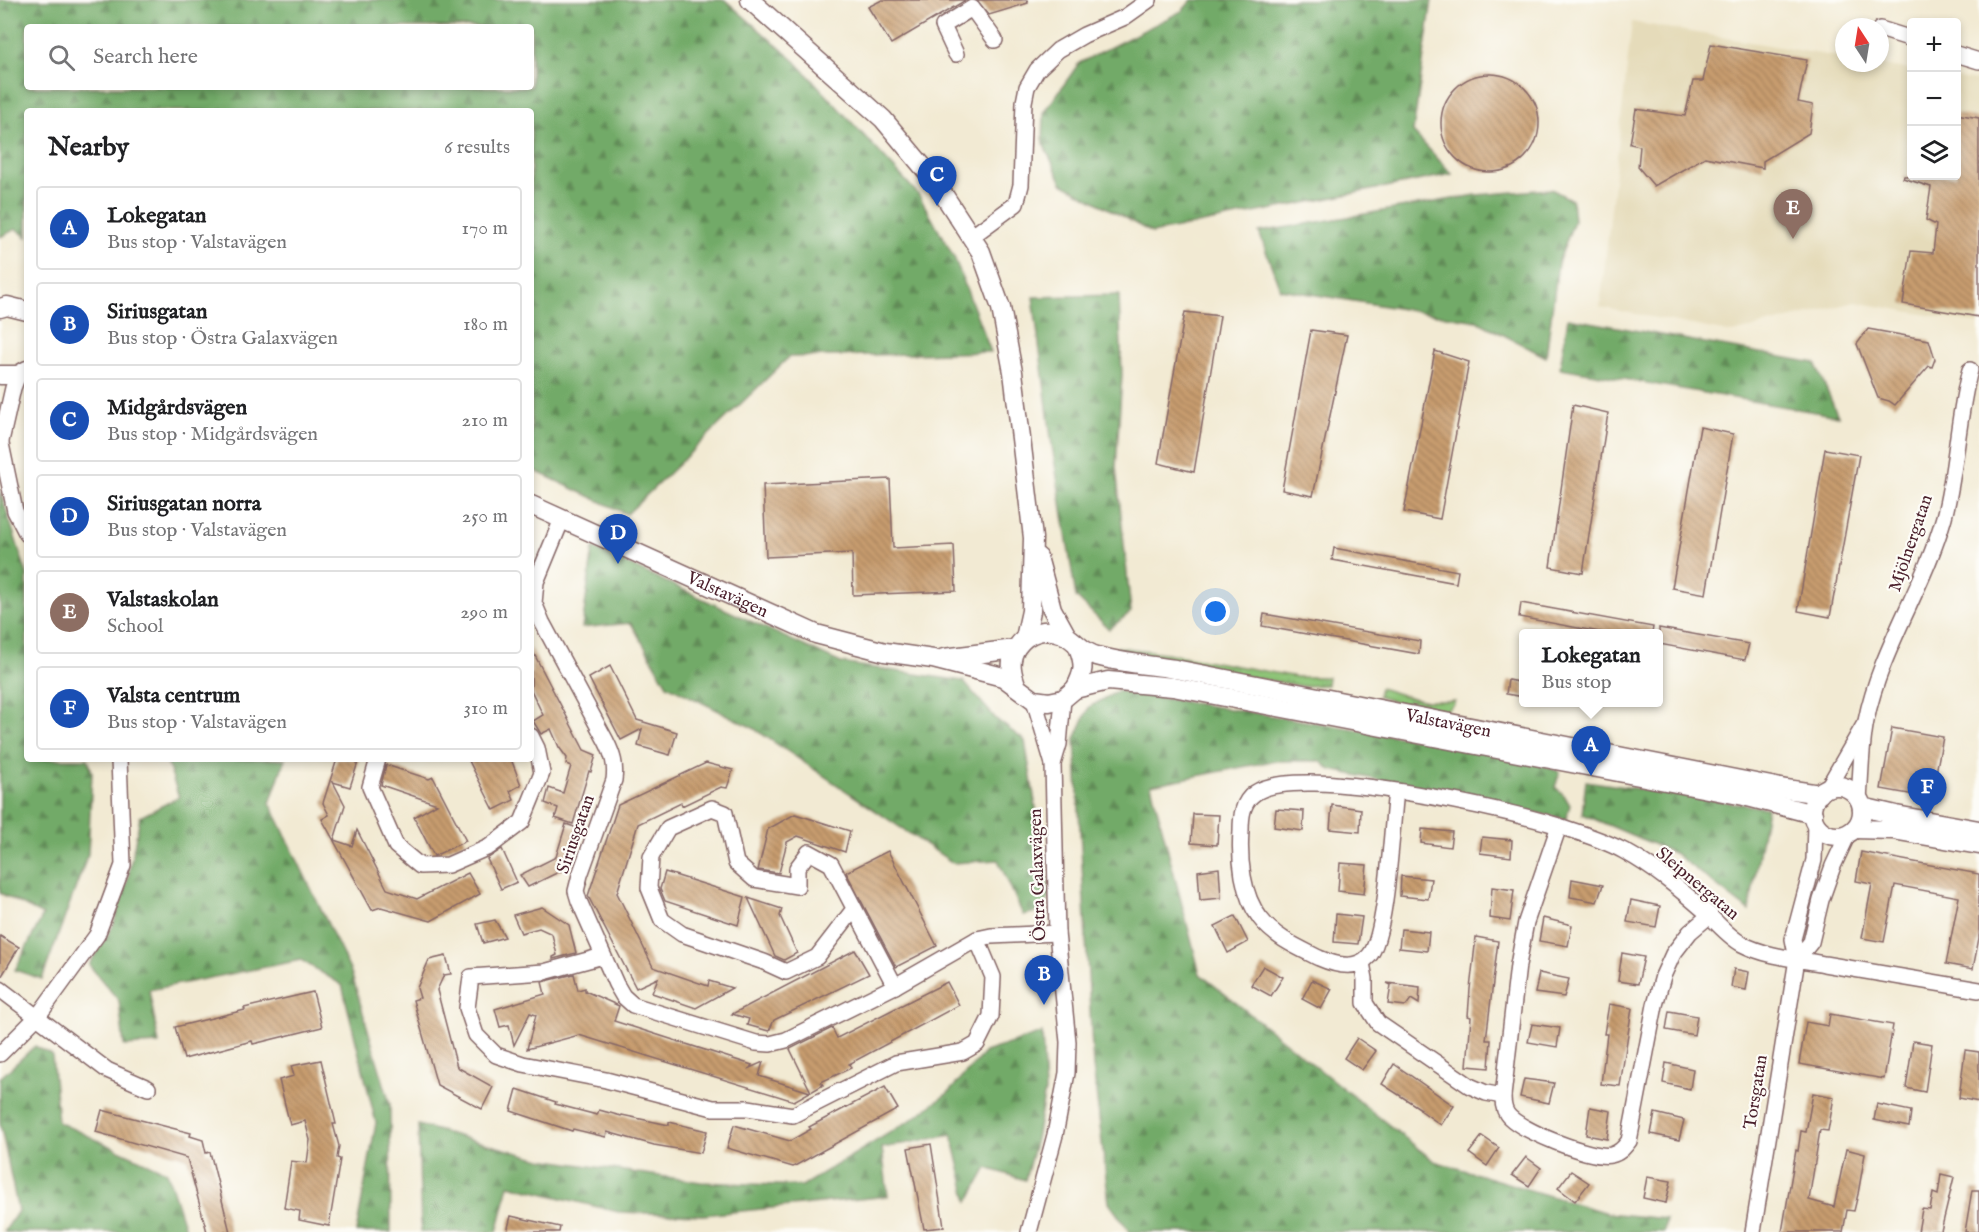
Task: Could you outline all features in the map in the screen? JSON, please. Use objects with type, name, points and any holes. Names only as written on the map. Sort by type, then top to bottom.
[{"type":"street","points":[[750,0],[883,119],[934,180],[981,252],[1001,308],[1013,372],[1033,538],[1052,609],[1083,661],[1082,676],[1069,694]]},
{"type":"street","points":[[971,237],[1016,204],[1021,185],[1024,102],[1027,87],[1037,70],[1058,50],[1084,35],[1125,17],[1149,0]]},
{"type":"street","points":[[956,54],[943,26],[972,8],[995,40]]},
{"type":"street","points":[[1889,32],[1907,38]]},
{"type":"street","points":[[1961,56],[1979,61]]},
{"type":"street","points":[[0,308],[7,306],[24,310]]},
{"type":"street","name":"Mjölnergatan","points":[[1824,791],[1865,722],[1881,671],[1926,567],[1944,517],[1964,392],[1970,370]]},
{"type":"street","points":[[15,373],[0,440],[15,511],[24,528]]},
{"type":"street","name":"Valstavägen","points":[[534,506],[816,634],[885,652],[933,659],[1003,677],[1024,695],[1034,700],[1049,702],[1108,681],[1173,687],[1744,796],[1814,819],[1821,830],[1831,835],[1851,831],[1893,830],[1979,845]]},
{"type":"street","name":"Siriusgatan","points":[[562,519],[534,579],[536,582],[534,603],[613,754],[616,767],[614,780],[579,875],[576,891],[603,956],[623,996],[633,1005],[756,1043],[770,1044],[786,1040],[895,986],[977,939],[991,936],[1057,933]]},
{"type":"street","points":[[1017,687],[1012,675],[1011,664],[1031,611],[1033,538]]},
{"type":"street","name":"Valstavägen","points":[[933,659],[1020,643],[1038,631],[1053,631],[1096,656],[1175,669],[1786,789],[1824,791],[1835,786],[1844,787],[1853,792],[1860,803],[1896,815],[1979,830]]},
{"type":"street","name":"Östra Galaxvägen","points":[[1053,764],[1069,694]]},
{"type":"street","name":"Östra Galaxvägen","points":[[1029,1232],[1055,1135],[1067,1073],[1068,1042],[1057,933],[1053,764],[1034,700]]},
{"type":"street","name":"Mjölnergatan","points":[[1860,803],[1865,722]]},
{"type":"street","points":[[377,762],[370,787],[396,846],[420,867],[448,865],[489,847],[522,822],[542,773],[534,742]]},
{"type":"street","points":[[0,1054],[38,1016],[97,935],[123,865],[119,762]]},
{"type":"street","name":"Sleipnergatan","points":[[1362,963],[1348,966],[1329,962],[1295,946],[1271,931],[1258,916],[1248,898],[1240,839],[1241,815],[1246,802],[1255,793],[1272,785],[1312,782],[1396,791],[1486,808],[1559,826],[1621,849],[1649,865],[1710,915],[1740,944],[1797,959],[1979,990]]},
{"type":"street","points":[[1396,791],[1378,940],[1371,955],[1362,963],[1365,1003],[1378,1023],[1470,1086],[1486,1093],[1503,1096]]},
{"type":"street","points":[[1814,819],[1815,800],[1824,791]]},
{"type":"street","points":[[1851,831],[1860,822],[1860,803]]},
{"type":"street","points":[[854,909],[817,957],[786,972],[764,962],[682,934],[662,920],[649,888],[651,857],[668,828],[712,808],[725,813],[736,863],[753,879],[797,886],[797,868],[810,852],[831,864],[895,986]]},
{"type":"street","name":"Torsgatan","points":[[1753,1232],[1797,959],[1792,939],[1814,860],[1814,819]]},
{"type":"street","points":[[1559,826],[1526,922],[1518,966],[1503,1096],[1503,1107],[1508,1115],[1540,1135],[1597,1155],[1610,1156],[1623,1149],[1629,1141],[1655,1005],[1663,976],[1673,954],[1690,932],[1710,915]]},
{"type":"street","name":"Torsgatan","points":[[1797,959],[1811,942],[1821,900],[1851,831]]},
{"type":"street","points":[[603,956],[544,972],[471,977],[467,1008],[476,1035],[496,1055],[523,1064],[606,1080],[714,1108],[748,1108],[793,1115],[896,1063],[963,1052],[977,1044],[991,1016],[993,977],[977,939]]},
{"type":"street","points":[[0,989],[107,1070],[148,1088]]},
{"type":"shaded area","points":[[1632,22],[1835,56],[1835,72],[1889,72],[1889,66],[1907,69],[1907,180],[1961,180],[1961,79],[1979,81],[1979,324],[1855,302],[1733,333],[1600,307]]},
{"type":"green space","points":[[0,0],[725,0],[795,61],[918,194],[954,257],[991,352],[789,357],[627,514],[534,470],[534,108],[24,108],[24,235],[16,229],[0,237]]},
{"type":"green space","points":[[1192,0],[1432,0],[1413,132],[1452,174],[1152,233],[1062,183],[1043,143],[1044,113],[1079,63],[1182,11]]},
{"type":"green space","points":[[1551,189],[1572,200],[1574,221],[1558,263],[1546,357],[1477,321],[1280,289],[1259,232],[1476,195]]},
{"type":"green space","points":[[1119,295],[1122,375],[1116,467],[1131,612],[1109,629],[1076,597],[1052,446],[1033,297]]},
{"type":"green space","points":[[1568,318],[1815,363],[1838,416],[1560,368]]},
{"type":"green space","points":[[0,491],[24,565],[24,762],[89,762],[92,772],[88,854],[42,979],[15,970],[43,915],[0,893]]},
{"type":"green space","points":[[593,548],[841,663],[963,681],[996,719],[1025,741],[1050,893],[1042,911],[1023,915],[998,860],[953,863],[753,728],[667,685],[631,623],[582,628]]},
{"type":"green space","points":[[1117,647],[1166,653],[1297,677],[1328,677],[1327,685],[1302,686],[1112,654]]},
{"type":"green space","points":[[1380,688],[1427,701],[1455,701],[1448,709],[1439,713],[1429,713],[1408,708],[1378,696]]},
{"type":"green space","points":[[1118,691],[1516,755],[1560,772],[1555,787],[1570,805],[1566,819],[1331,770],[1320,761],[1273,761],[1151,785],[1200,974],[1434,1161],[1607,1213],[1666,1219],[1664,1232],[1130,1232],[1109,1203],[1093,1066],[1075,739],[1089,707]]},
{"type":"green space","points":[[167,762],[284,762],[270,803],[351,972],[390,1104],[391,1232],[356,1232],[376,1123],[342,985],[301,960],[149,990],[159,1044],[124,1046],[119,1001],[89,965],[113,926],[127,882],[140,817],[179,797]]},
{"type":"green space","points":[[1586,781],[1767,808],[1749,911],[1674,853],[1582,814]]},
{"type":"green space","points":[[1042,1033],[1045,1091],[1025,1180],[987,1168],[968,1202],[952,1135],[882,1148],[888,1196],[703,1215],[618,1212],[509,1185],[497,1232],[421,1232],[418,1125],[541,1159],[701,1182],[802,1186],[914,1118],[948,1093],[985,1052]]},
{"type":"green space","points":[[35,1046],[52,1055],[58,1122],[167,1172],[186,1232],[4,1232],[18,1211],[0,1123],[0,1078]]},
{"type":"building","points":[[882,0],[966,0],[891,44],[868,7]]},
{"type":"building","points":[[977,0],[1027,0],[1028,3],[989,15]]},
{"type":"building","points":[[1711,44],[1807,60],[1798,102],[1813,105],[1809,133],[1763,161],[1763,168],[1705,157],[1654,186],[1638,167],[1640,146],[1630,144],[1636,109],[1685,116],[1693,81],[1703,81]]},
{"type":"building","points":[[1490,74],[1509,78],[1524,89],[1535,104],[1539,123],[1535,142],[1524,157],[1509,168],[1490,172],[1471,168],[1456,157],[1445,142],[1441,123],[1445,104],[1456,89],[1471,78]]},
{"type":"building","points":[[1961,115],[1979,118],[1979,317],[1903,304],[1911,251],[1933,253],[1936,225],[1926,220],[1931,187],[1909,180],[1961,180]]},
{"type":"building","points":[[1185,312],[1220,316],[1194,472],[1158,463]]},
{"type":"building","points":[[1868,329],[1929,340],[1935,359],[1932,367],[1929,366],[1895,405],[1878,398],[1857,344]]},
{"type":"building","points":[[1311,330],[1347,335],[1313,496],[1282,490]]},
{"type":"building","points":[[1435,351],[1469,362],[1440,519],[1404,512]]},
{"type":"building","points":[[1573,405],[1608,413],[1583,573],[1550,567]]},
{"type":"building","points":[[1700,427],[1733,434],[1706,594],[1672,588]]},
{"type":"building","points":[[1825,449],[1859,455],[1830,617],[1798,611]]},
{"type":"building","points":[[890,479],[893,548],[954,545],[956,591],[853,595],[852,553],[766,557],[763,485]]},
{"type":"building","points":[[1334,548],[1458,571],[1456,583],[1332,560]]},
{"type":"building","points":[[1521,603],[1653,627],[1653,629],[1584,629],[1519,617]]},
{"type":"building","points":[[1264,614],[1420,641],[1419,654],[1262,626]]},
{"type":"building","points":[[1659,628],[1749,644],[1745,660],[1663,645],[1663,629]]},
{"type":"building","points":[[534,654],[584,750],[596,755],[573,824],[555,818],[558,808],[545,803],[549,788],[563,793],[571,766],[566,764],[567,758],[551,729],[541,734],[534,723],[543,715],[534,696]]},
{"type":"building","points":[[610,666],[637,720],[677,732],[670,755],[638,746],[642,729],[621,740],[589,678]]},
{"type":"building","points":[[1508,680],[1519,682],[1519,696],[1506,694]]},
{"type":"building","points":[[1892,728],[1943,737],[1931,798],[1881,789]]},
{"type":"building","points":[[336,762],[358,762],[350,787],[333,782],[345,805],[334,840],[352,846],[357,830],[387,889],[417,899],[468,873],[480,894],[431,921],[381,907],[372,910],[322,819],[329,815],[323,803]]},
{"type":"building","points":[[470,762],[512,762],[521,785],[510,791],[514,800],[494,810]]},
{"type":"building","points":[[706,763],[733,770],[727,788],[721,787],[682,806],[681,803],[638,824],[617,893],[653,967],[708,986],[709,981],[732,988],[696,1008],[652,993],[658,978],[636,988],[588,896],[618,805]]},
{"type":"building","points":[[386,765],[429,779],[433,777],[466,841],[434,856],[414,817],[437,804],[381,785]]},
{"type":"building","points":[[1332,805],[1361,809],[1360,832],[1330,829]]},
{"type":"building","points":[[1276,809],[1304,811],[1303,831],[1274,827]]},
{"type":"building","points":[[795,814],[850,831],[845,852],[798,836],[787,842],[779,873],[758,870],[768,829]]},
{"type":"building","points":[[1193,814],[1219,815],[1217,845],[1191,843]]},
{"type":"building","points":[[566,824],[580,829],[569,867],[528,887],[520,875],[556,857]]},
{"type":"building","points":[[1422,829],[1452,832],[1450,847],[1421,843]]},
{"type":"building","points":[[1482,837],[1512,840],[1511,857],[1480,853]]},
{"type":"building","points":[[502,849],[517,882],[501,889],[487,859]]},
{"type":"building","points":[[888,851],[937,946],[896,967],[846,872]]},
{"type":"building","points":[[1861,852],[1979,874],[1979,938],[1973,969],[1946,964],[1959,897],[1895,885],[1884,942],[1862,938],[1872,884],[1856,881]]},
{"type":"building","points":[[1340,863],[1367,865],[1364,894],[1338,891]]},
{"type":"building","points":[[1219,868],[1221,898],[1200,900],[1198,871]]},
{"type":"building","points":[[665,872],[745,897],[738,925],[665,901],[660,889]]},
{"type":"building","points":[[1401,876],[1431,879],[1428,899],[1400,896]]},
{"type":"building","points":[[1572,879],[1603,885],[1597,902],[1570,897]]},
{"type":"building","points":[[1492,887],[1514,890],[1510,921],[1490,918]]},
{"type":"building","points":[[748,898],[782,909],[780,916],[797,953],[784,960],[775,956]]},
{"type":"building","points":[[1631,900],[1660,906],[1656,927],[1627,922]]},
{"type":"building","points":[[542,907],[569,925],[576,953],[553,959],[557,955],[552,934],[539,928],[521,933],[513,915]]},
{"type":"building","points":[[1336,914],[1362,917],[1358,944],[1334,942]]},
{"type":"building","points":[[1235,916],[1248,942],[1228,953],[1215,926]]},
{"type":"building","points":[[1543,918],[1572,925],[1568,946],[1539,941]]},
{"type":"building","points":[[495,920],[505,937],[483,943],[477,924]]},
{"type":"building","points":[[1401,929],[1429,932],[1427,951],[1399,948]]},
{"type":"building","points":[[0,936],[19,947],[0,979]]},
{"type":"building","points":[[1476,937],[1498,941],[1486,1040],[1491,1040],[1489,1068],[1467,1066],[1471,1017],[1468,1016]]},
{"type":"building","points":[[855,950],[869,974],[774,1020],[769,1031],[747,1025],[749,1019],[732,1014]]},
{"type":"building","points":[[1622,953],[1644,957],[1638,984],[1618,981]]},
{"type":"building","points":[[446,956],[451,974],[444,975],[437,990],[457,1067],[493,1087],[482,1109],[437,1085],[413,1000],[420,998],[417,988],[429,960]]},
{"type":"building","points":[[1263,966],[1283,977],[1271,996],[1251,985]]},
{"type":"building","points":[[1734,969],[1749,972],[1746,990],[1731,987]]},
{"type":"building","points":[[1539,973],[1569,979],[1564,997],[1535,993]]},
{"type":"building","points":[[574,974],[578,990],[585,988],[585,991],[619,1006],[614,1021],[752,1065],[750,1068],[763,1062],[759,1076],[810,1092],[794,1101],[579,1035],[527,1049],[536,1015],[530,1013],[514,1045],[509,1025],[500,1027],[495,1009],[545,994],[542,982]]},
{"type":"building","points":[[1312,980],[1332,989],[1321,1009],[1302,999]]},
{"type":"building","points":[[947,982],[959,1005],[849,1064],[851,1068],[821,1082],[823,1085],[811,1092],[790,1049],[832,1028],[837,1038]]},
{"type":"building","points":[[1387,983],[1420,987],[1419,1004],[1411,999],[1406,1006],[1388,1004],[1391,985]]},
{"type":"building","points":[[313,992],[322,1027],[253,1044],[252,1041],[184,1059],[175,1027]]},
{"type":"building","points":[[1609,1004],[1632,1008],[1620,1086],[1601,1084],[1607,1034],[1604,1034]]},
{"type":"building","points":[[1669,1011],[1697,1016],[1694,1035],[1666,1030]]},
{"type":"building","points":[[1830,1014],[1893,1025],[1884,1079],[1799,1064],[1806,1022],[1828,1026]]},
{"type":"building","points":[[1532,1024],[1560,1028],[1557,1047],[1528,1042]]},
{"type":"building","points":[[1357,1038],[1376,1051],[1362,1070],[1344,1058]]},
{"type":"building","points":[[1913,1041],[1932,1044],[1925,1092],[1906,1088]]},
{"type":"building","points":[[1965,1050],[1979,1052],[1979,1102],[1959,1098]]},
{"type":"building","points":[[321,1060],[336,1124],[333,1124],[339,1146],[337,1158],[340,1159],[329,1226],[299,1220],[300,1211],[284,1208],[291,1161],[307,1163],[310,1140],[305,1121],[290,1125],[279,1080],[294,1076],[291,1066]]},
{"type":"building","points":[[1666,1063],[1693,1069],[1690,1089],[1663,1083]]},
{"type":"building","points":[[1394,1064],[1454,1106],[1441,1125],[1382,1084]]},
{"type":"building","points":[[1524,1079],[1554,1083],[1549,1103],[1520,1097]]},
{"type":"building","points":[[885,1087],[898,1109],[793,1167],[727,1148],[734,1125],[790,1141],[811,1129],[809,1127]]},
{"type":"building","points":[[517,1089],[556,1102],[555,1104],[597,1115],[599,1110],[707,1131],[701,1153],[654,1145],[607,1132],[606,1137],[573,1129],[572,1131],[511,1111]]},
{"type":"building","points":[[1813,1093],[1834,1097],[1828,1131],[1820,1130],[1809,1200],[1834,1207],[1846,1149],[1865,1154],[1858,1194],[1854,1211],[1847,1210],[1843,1232],[1782,1232],[1796,1150],[1798,1151],[1801,1131],[1806,1132]]},
{"type":"building","points":[[1877,1104],[1911,1111],[1909,1127],[1874,1120]]},
{"type":"building","points":[[1590,1107],[1611,1111],[1607,1139],[1586,1135]]},
{"type":"building","points":[[102,1110],[191,1133],[190,1136],[203,1140],[206,1153],[210,1152],[230,1232],[207,1232],[187,1158],[96,1132]]},
{"type":"building","points":[[1655,1113],[1684,1120],[1679,1140],[1651,1134]]},
{"type":"building","points":[[1482,1136],[1499,1148],[1487,1166],[1469,1153]]},
{"type":"building","points":[[931,1144],[944,1227],[924,1229],[908,1148]]},
{"type":"building","points":[[1526,1157],[1541,1168],[1529,1186],[1512,1175]]},
{"type":"building","points":[[1571,1171],[1589,1183],[1575,1201],[1558,1188]]},
{"type":"building","points":[[1941,1174],[1954,1177],[1941,1231],[1918,1232],[1922,1209],[1930,1210],[1933,1193],[1938,1195]]},
{"type":"building","points":[[1647,1177],[1671,1181],[1666,1203],[1643,1198]]},
{"type":"building","points":[[1972,1190],[1979,1190],[1979,1232],[1965,1232]]},
{"type":"building","points":[[511,1216],[560,1227],[559,1232],[507,1232]]},
{"type":"place","name":"Midgårdsvägen","points":[[937,206]]},
{"type":"place","name":"Valstaskolan","points":[[1793,239]]},
{"type":"place","name":"Siriusgatan norra","points":[[618,564]]},
{"type":"place","name":"Lokegatan","points":[[1591,776]]},
{"type":"place","name":"Valsta centrum","points":[[1927,818]]},
{"type":"place","name":"Siriusgatan","points":[[1044,1005]]}]
